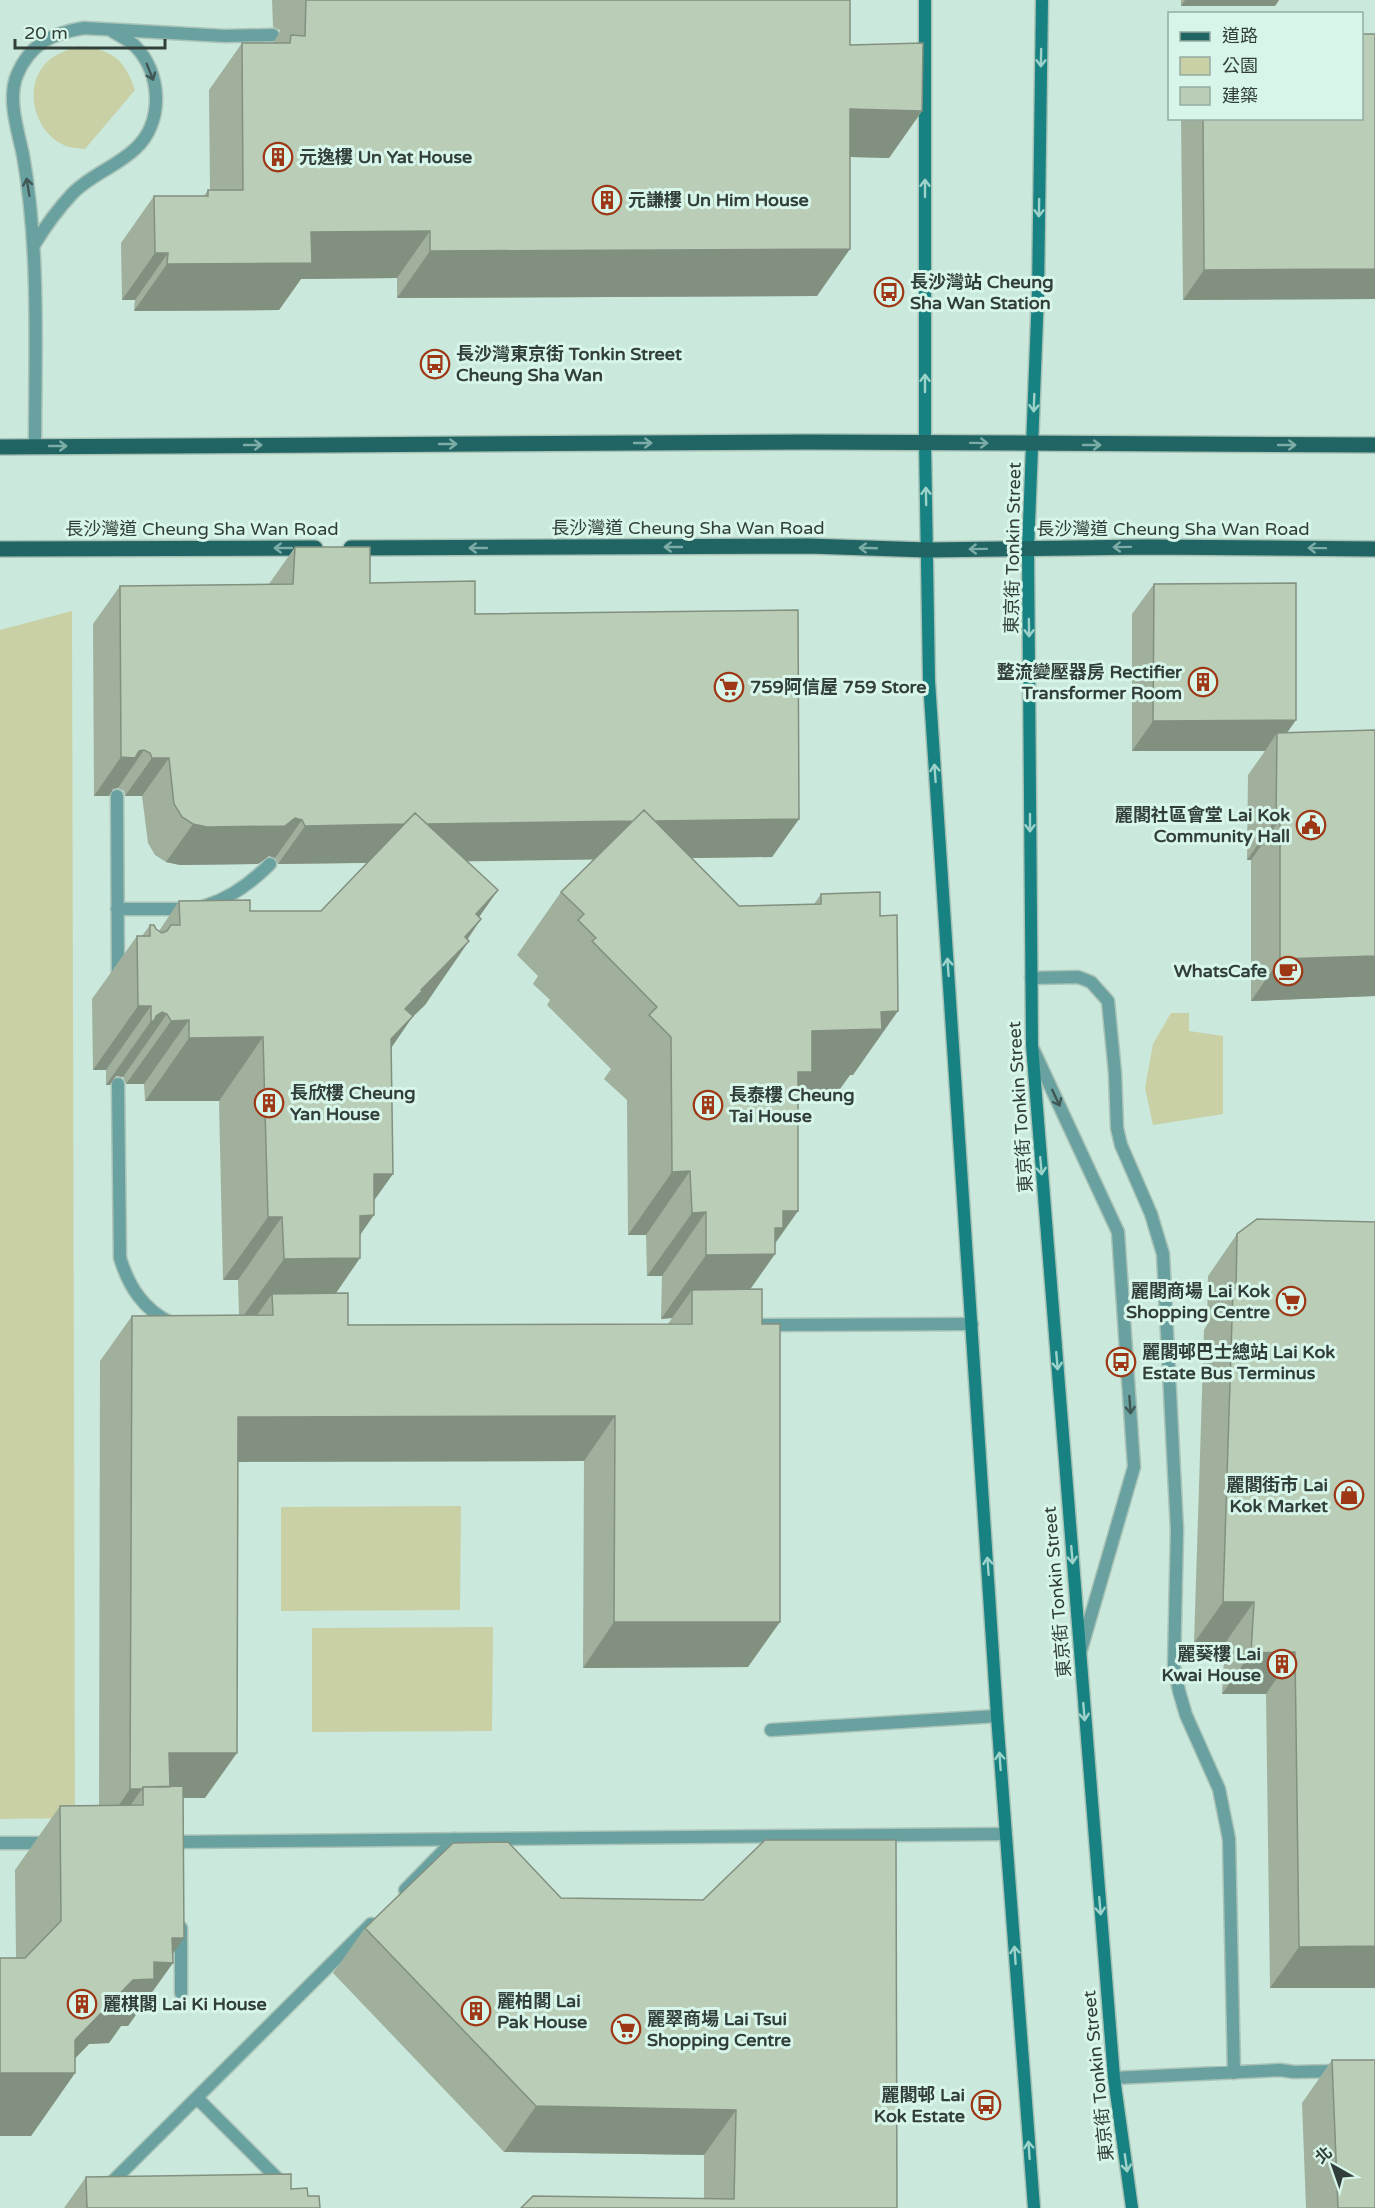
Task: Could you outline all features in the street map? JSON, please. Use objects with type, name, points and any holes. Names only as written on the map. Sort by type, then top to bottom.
[{"type":"main road","points":[[925,0],[925,442],[929,681],[1005,1834],[1034,2208]]},
{"type":"main road","name":"東京街 Tonkin Street","points":[[1042,0],[1033,444],[1028,549],[1032,1045],[1114,2078],[1132,2208]]},
{"type":"main road","points":[[0,447],[925,442],[1375,445]]},
{"type":"main road","name":"長沙灣道 Cheung Sha Wan Road","points":[[0,549],[808,546],[927,550],[1159,546],[1375,549]]},
{"type":"lane","points":[[35,447],[34,245],[29,196],[12,99],[16,77],[26,57],[42,41],[62,31],[84,28],[225,36],[273,35]]},
{"type":"lane","points":[[34,245],[51,218],[72,193],[136,148],[152,125],[157,96],[151,69],[135,46],[111,30]]},
{"type":"lane","points":[[117,796],[118,988]]},
{"type":"lane","points":[[117,909],[196,909],[237,892],[270,864]]},
{"type":"lane","points":[[1031,978],[1078,976],[1091,982],[1108,1001],[1113,1040],[1117,1128],[1121,1145],[1151,1214],[1163,1254],[1177,1530],[1174,1667],[1186,1714],[1220,1789],[1229,1839],[1234,2073]]},
{"type":"lane","points":[[1032,1045],[1118,1232],[1134,1467],[1080,1654]]},
{"type":"lane","points":[[118,1084],[120,1258],[126,1278],[136,1296],[150,1310],[169,1322],[179,1325]]},
{"type":"lane","points":[[755,1326],[972,1324]]},
{"type":"lane","points":[[771,1730],[997,1716]]},
{"type":"lane","points":[[159,1842],[182,1848],[455,1839],[1005,1834]]},
{"type":"lane","points":[[398,1897],[455,1839]]},
{"type":"lane","points":[[0,1843],[68,1843]]},
{"type":"lane","points":[[181,1911],[181,1993]]},
{"type":"lane","points":[[98,2196],[381,1914]]},
{"type":"lane","points":[[1114,2078],[1352,2070]]},
{"type":"lane","points":[[197,2098],[290,2191]]},
{"type":"green space","points":[[79,46],[100,50],[115,57],[126,70],[135,90],[85,149],[66,146],[46,131],[35,109],[34,97],[39,73],[46,63],[57,55]]},
{"type":"green space","points":[[72,611],[75,1818],[0,1819],[0,630]]},
{"type":"green space","points":[[1171,1013],[1189,1013],[1189,1031],[1223,1036],[1223,1114],[1153,1125],[1145,1088],[1153,1044]]},
{"type":"green space","points":[[461,1506],[460,1610],[281,1611],[281,1507]]},
{"type":"green space","points":[[493,1627],[492,1731],[312,1732],[312,1628]]},
{"type":"building","name":"元謙樓 Un Him House","points":[[306,0],[850,0],[850,45],[923,43],[922,111],[850,109],[850,249],[430,251],[430,231],[311,232],[312,263],[167,264],[168,253],[155,253],[154,196],[208,196],[208,190],[243,190],[242,43],[290,43],[291,35],[305,36]]},
{"type":"building","points":[[1363,34],[1375,34],[1375,269],[1204,270],[1203,120],[1363,120]]},
{"type":"building","points":[[295,547],[370,547],[370,583],[475,581],[475,614],[798,610],[799,819],[655,821],[644,810],[633,821],[427,824],[415,813],[404,824],[305,826],[302,820],[295,818],[285,826],[207,827],[193,824],[182,817],[174,804],[169,758],[152,758],[150,753],[144,750],[139,751],[135,758],[121,757],[120,586],[293,584]]},
{"type":"building","name":"整流變壓器房 Rectifier Transformer Room","points":[[1296,583],[1296,720],[1153,721],[1154,584]]},
{"type":"building","points":[[1375,730],[1375,956],[1280,959],[1280,819],[1276,819],[1277,733]]},
{"type":"building","points":[[644,810],[739,906],[821,904],[821,894],[880,892],[880,916],[897,915],[898,1011],[881,1012],[882,1029],[812,1031],[812,1072],[798,1072],[798,1211],[783,1211],[783,1228],[775,1228],[775,1254],[706,1255],[706,1212],[692,1213],[690,1171],[672,1172],[671,1037],[649,1015],[657,1007],[592,941],[596,938],[578,920],[584,914],[561,892]]},
{"type":"building","points":[[415,813],[498,890],[476,914],[481,919],[465,937],[469,941],[405,1009],[413,1016],[391,1039],[393,1174],[374,1174],[374,1215],[360,1216],[360,1258],[284,1259],[282,1217],[268,1217],[263,1037],[189,1038],[189,1020],[171,1021],[167,1014],[162,1012],[156,1016],[154,1021],[151,1021],[151,1006],[138,1006],[137,936],[150,936],[150,925],[154,925],[162,933],[167,931],[171,925],[180,925],[179,901],[250,900],[250,911],[321,911]]},
{"type":"building","points":[[1257,1219],[1375,1222],[1375,1946],[1299,1947],[1295,1652],[1251,1653],[1254,1602],[1223,1602],[1233,1288],[1236,1289],[1237,1234]]},
{"type":"building","points":[[762,1289],[762,1324],[780,1324],[780,1622],[614,1622],[615,1416],[238,1417],[237,1753],[169,1753],[170,1787],[130,1789],[132,1316],[273,1315],[272,1294],[348,1293],[348,1325],[692,1324],[692,1290]]},
{"type":"building","points":[[183,1786],[184,1938],[172,1938],[173,1963],[154,1962],[154,1979],[133,1980],[75,2040],[75,2073],[0,2073],[0,1958],[25,1958],[61,1921],[60,1806],[143,1805],[143,1787]]},
{"type":"building","name":"麗翠商場 Lai Tsui Shopping Centre","points":[[765,1840],[896,1840],[897,2208],[521,2208],[533,2196],[734,2199],[736,2110],[536,2106],[365,1928],[453,1843],[508,1842],[561,1898],[703,1900]]},
{"type":"building","points":[[1332,2060],[1375,2060],[1375,2208],[1338,2208]]},
{"type":"building","points":[[291,2174],[291,2189],[307,2188],[308,2196],[319,2196],[320,2208],[87,2208],[86,2177]]},
{"type":"place","name":"元逸樓 Un Yat House","points":[[278,157]]},
{"type":"place","name":"元謙樓 Un Him House","points":[[607,200]]},
{"type":"place","name":"長沙灣站 Cheung Sha Wan Station","points":[[889,292]]},
{"type":"place","name":"長沙灣東京街 Tonkin Street Cheung Sha Wan","points":[[435,364]]},
{"type":"place","name":"整流變壓器房 Rectifier Transformer Room","points":[[1203,682]]},
{"type":"place","name":"759阿信屋 759 Store","points":[[729,687]]},
{"type":"place","name":"麗閣社區會堂 Lai Kok Community Hall","points":[[1311,825]]},
{"type":"place","name":"WhatsCafe","points":[[1288,971]]},
{"type":"place","name":"長欣樓 Cheung Yan House","points":[[269,1103]]},
{"type":"place","name":"長泰樓 Cheung Tai House","points":[[708,1105]]},
{"type":"place","name":"麗閣商場 Lai Kok Shopping Centre","points":[[1291,1301]]},
{"type":"place","name":"麗閣邨巴士總站 Lai Kok Estate Bus Terminus","points":[[1121,1362]]},
{"type":"place","name":"麗閣街市 Lai Kok Market","points":[[1349,1495]]},
{"type":"place","name":"麗葵樓 Lai Kwai House","points":[[1282,1664]]},
{"type":"place","name":"麗棋閣 Lai Ki House","points":[[82,2004]]},
{"type":"place","name":"麗柏閣 Lai Pak House","points":[[476,2011]]},
{"type":"place","name":"麗翠商場 Lai Tsui Shopping Centre","points":[[626,2029]]},
{"type":"place","name":"麗閣邨 Lai Kok Estate","points":[[986,2105]]}]
